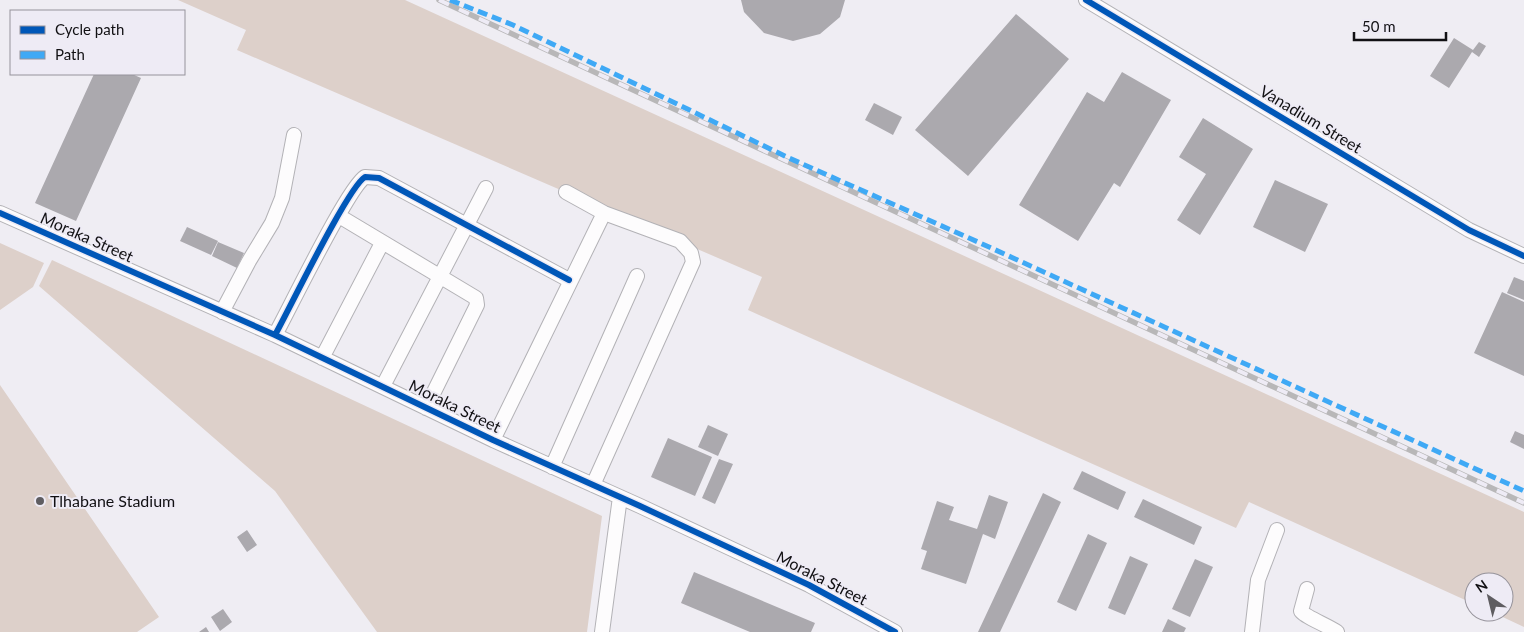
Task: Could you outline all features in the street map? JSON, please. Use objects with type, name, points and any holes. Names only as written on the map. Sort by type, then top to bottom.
[{"type":"street","name":"Vanadium Street","points":[[1086,0],[1469,230],[1524,256]]},
{"type":"street","points":[[222,312],[272,223],[282,198],[294,134]]},
{"type":"street","points":[[276,335],[358,182],[369,177],[379,178],[569,280]]},
{"type":"street","points":[[383,386],[486,188]]},
{"type":"street","points":[[566,192],[604,213],[680,241],[691,253],[693,262],[593,485]]},
{"type":"street","name":"Moraka Street","points":[[0,213],[276,335],[493,440],[809,585],[894,632]]},
{"type":"street","points":[[493,440],[569,280],[604,213]]},
{"type":"street","points":[[339,216],[472,295],[477,304],[426,408]]},
{"type":"street","points":[[322,358],[382,243]]},
{"type":"street","points":[[552,467],[637,276]]},
{"type":"street","points":[[602,632],[620,497]]},
{"type":"street","points":[[1252,632],[1258,580],[1277,530]]},
{"type":"street","points":[[1307,588],[1301,611],[1304,615],[1327,624],[1337,632]]},
{"type":"shaded area","points":[[178,0],[405,0],[1524,512],[1524,627],[1513,622],[1514,572],[1464,572],[1464,599],[1249,502],[1236,528],[748,310],[762,277],[237,50],[246,30]]},
{"type":"shaded area","points":[[0,243],[44,263],[33,287],[0,310]]},
{"type":"shaded area","points":[[52,260],[602,516],[587,632],[377,632],[275,491],[39,286]]},
{"type":"shaded area","name":"Tlhabane Stadium","points":[[0,385],[159,617],[137,632],[0,632]]},
{"type":"building","points":[[741,0],[845,0],[840,17],[820,34],[793,41],[764,33],[744,12]]},
{"type":"building","points":[[1016,14],[1069,59],[968,176],[915,130]]},
{"type":"building","points":[[1454,38],[1473,50],[1479,42],[1486,46],[1479,57],[1472,52],[1449,88],[1430,76]]},
{"type":"building","points":[[1122,72],[1171,100],[1120,187],[1114,183],[1078,241],[1019,205],[1087,92],[1104,102]]},
{"type":"building","points":[[94,75],[134,75],[141,78],[76,221],[35,203]]},
{"type":"building","points":[[874,103],[902,117],[893,135],[865,120]]},
{"type":"building","points":[[1203,118],[1253,149],[1200,235],[1177,220],[1206,174],[1179,157]]},
{"type":"building","points":[[1275,180],[1328,204],[1305,252],[1253,227]]},
{"type":"building","points":[[187,227],[218,241],[211,255],[180,241]]},
{"type":"building","points":[[218,242],[244,253],[237,268],[212,256]]},
{"type":"building","points":[[1514,277],[1524,281],[1524,300],[1507,293]]},
{"type":"building","points":[[1502,292],[1524,302],[1524,376],[1474,353]]},
{"type":"building","points":[[708,425],[728,434],[718,456],[698,447]]},
{"type":"building","points":[[1515,431],[1524,435],[1524,449],[1510,442]]},
{"type":"building","points":[[668,438],[712,457],[695,496],[651,477]]},
{"type":"building","points":[[719,459],[733,464],[715,504],[702,498]]},
{"type":"building","points":[[1082,471],[1126,492],[1118,510],[1073,489]]},
{"type":"building","points":[[1043,493],[1061,502],[1000,632],[978,632]]},
{"type":"building","points":[[989,495],[1008,502],[995,539],[983,534],[966,584],[921,569],[927,551],[921,549],[937,501],[954,507],[949,520],[977,529]]},
{"type":"building","points":[[1143,499],[1202,527],[1194,545],[1134,517]]},
{"type":"building","points":[[247,530],[257,545],[247,552],[237,537]]},
{"type":"building","points":[[1088,534],[1107,543],[1076,611],[1057,602]]},
{"type":"building","points":[[1130,556],[1148,564],[1125,615],[1108,608]]},
{"type":"building","points":[[1195,559],[1213,567],[1190,617],[1172,609]]},
{"type":"building","points":[[694,572],[815,623],[811,632],[750,632],[681,603]]},
{"type":"building","points":[[223,609],[232,622],[220,631],[211,617]]},
{"type":"building","points":[[1168,619],[1186,628],[1184,632],[1162,632]]},
{"type":"building","points":[[206,627],[209,632],[199,632]]},
{"type":"railway","points":[[439,0],[1524,503]]},
{"type":"marked path","points":[[450,0],[513,25],[789,158],[1524,491]]},
{"type":"cycle path","points":[[1086,0],[1469,230],[1524,256]]},
{"type":"cycle path","points":[[275,335],[346,202],[365,177],[379,178],[569,280]]},
{"type":"cycle path","points":[[0,213],[275,335],[493,440],[809,585],[895,632]]},
{"type":"place","name":"Tlhabane Stadium","points":[[40,501]]}]
